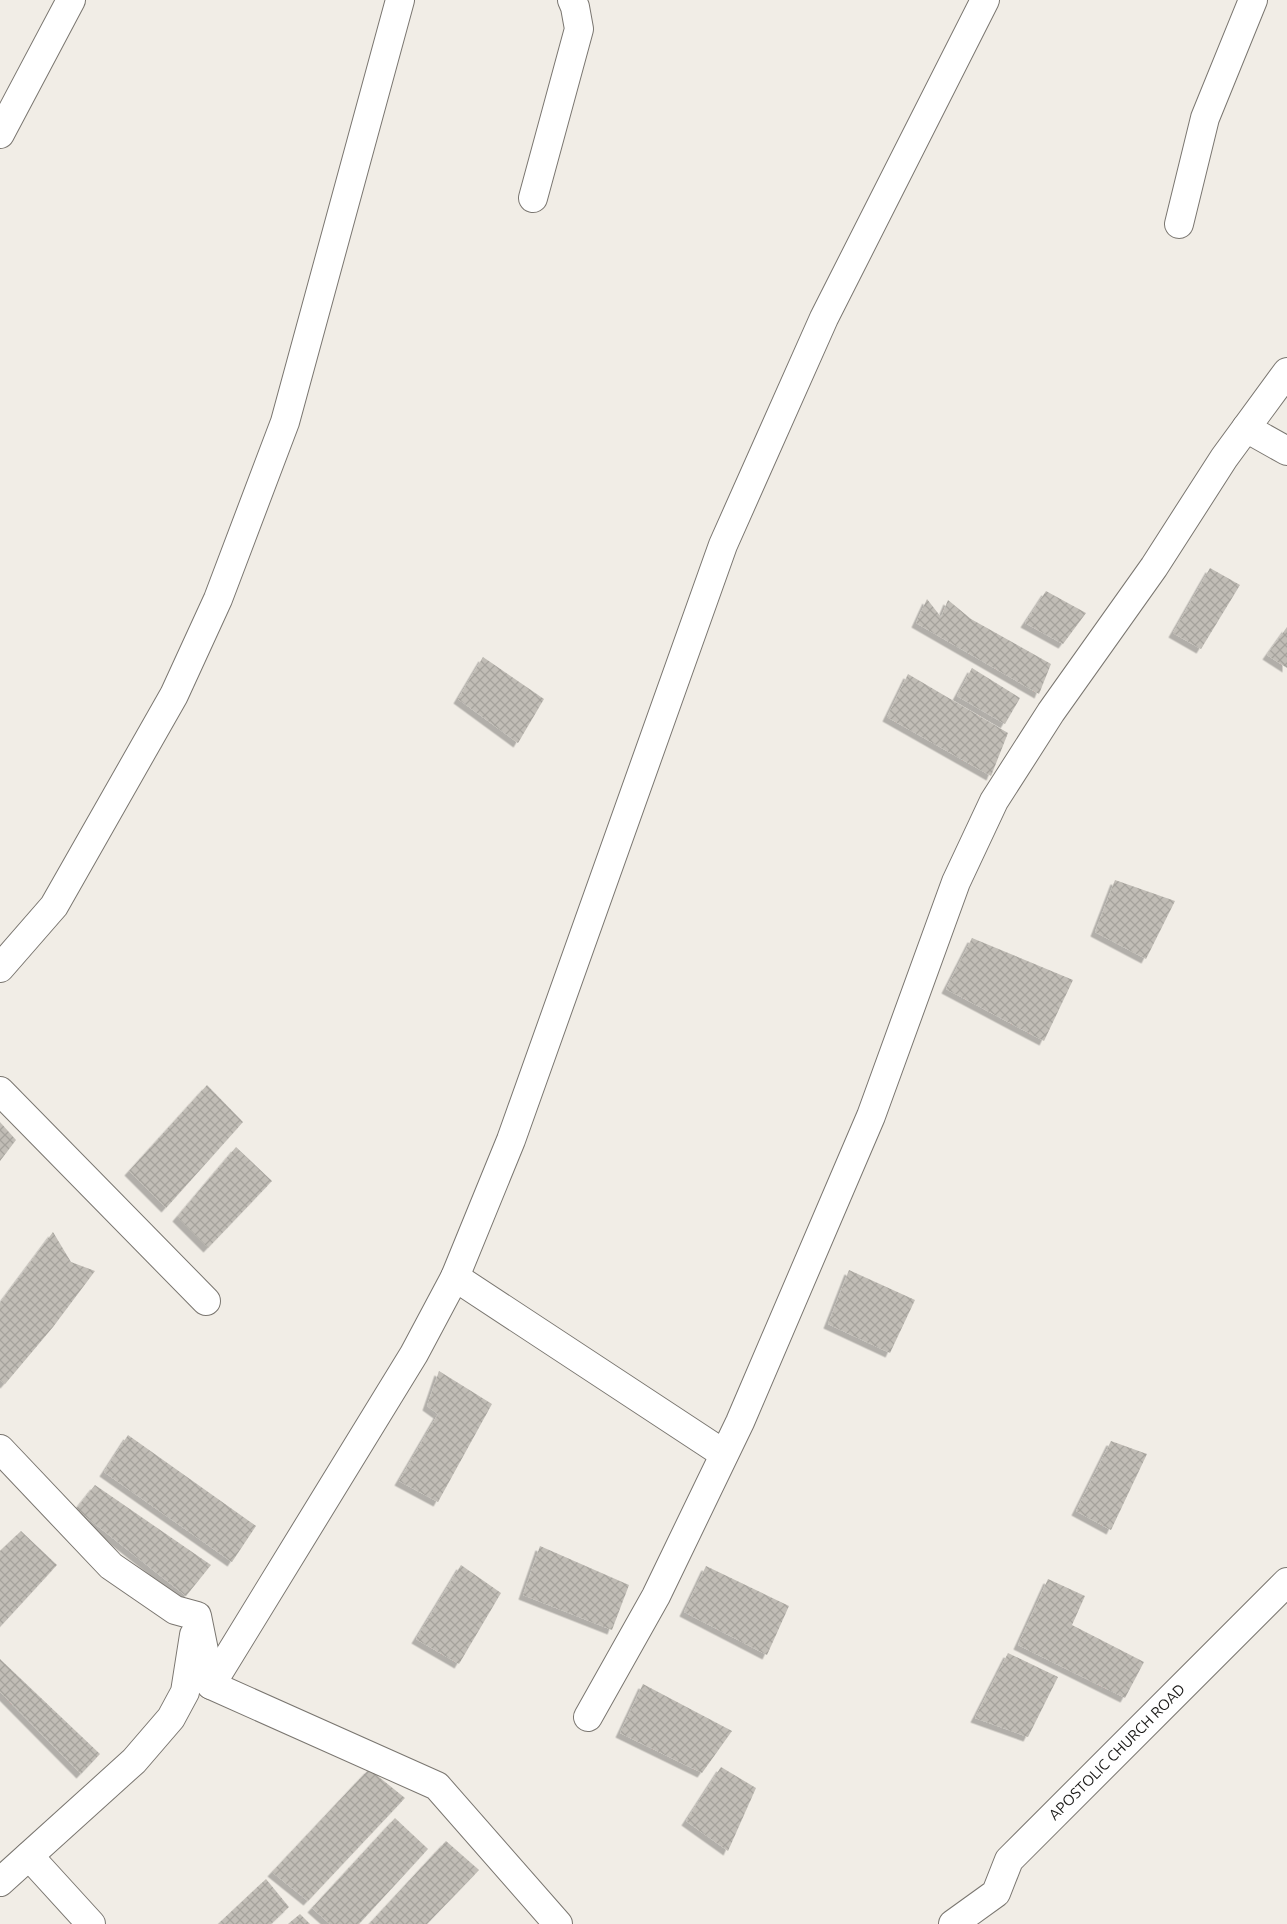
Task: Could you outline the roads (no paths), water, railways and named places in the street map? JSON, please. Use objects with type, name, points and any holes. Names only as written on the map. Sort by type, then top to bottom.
[{"type":"street","points":[[0,134],[71,0]]},
{"type":"street","points":[[0,968],[54,906],[174,696],[218,599],[285,422],[400,0]]},
{"type":"street","points":[[533,198],[579,29],[572,0]]},
{"type":"street","points":[[211,1685],[414,1354],[455,1277],[511,1140],[723,545],[824,318],[985,0]]},
{"type":"street","points":[[1179,224],[1205,118],[1253,0]]},
{"type":"street","points":[[588,1717],[656,1596],[724,1454],[871,1116],[956,882],[994,801],[1051,712],[1154,567],[1224,458],[1287,372]]},
{"type":"street","points":[[1246,428],[1287,451]]},
{"type":"street","points":[[0,1091],[206,1301]]},
{"type":"street","points":[[455,1277],[724,1454]]},
{"type":"street","points":[[0,1449],[111,1566],[175,1610],[197,1616]]},
{"type":"street","name":"APOSTOLIC CHURCH ROAD","points":[[953,1924],[996,1892],[1009,1860],[1287,1582]]},
{"type":"street","points":[[197,1616],[211,1685]]},
{"type":"street","points":[[0,1882],[134,1761],[171,1718],[185,1692],[197,1616]]},
{"type":"street","points":[[211,1685],[437,1786],[558,1924]]},
{"type":"street","points":[[29,1856],[91,1924]]}]
